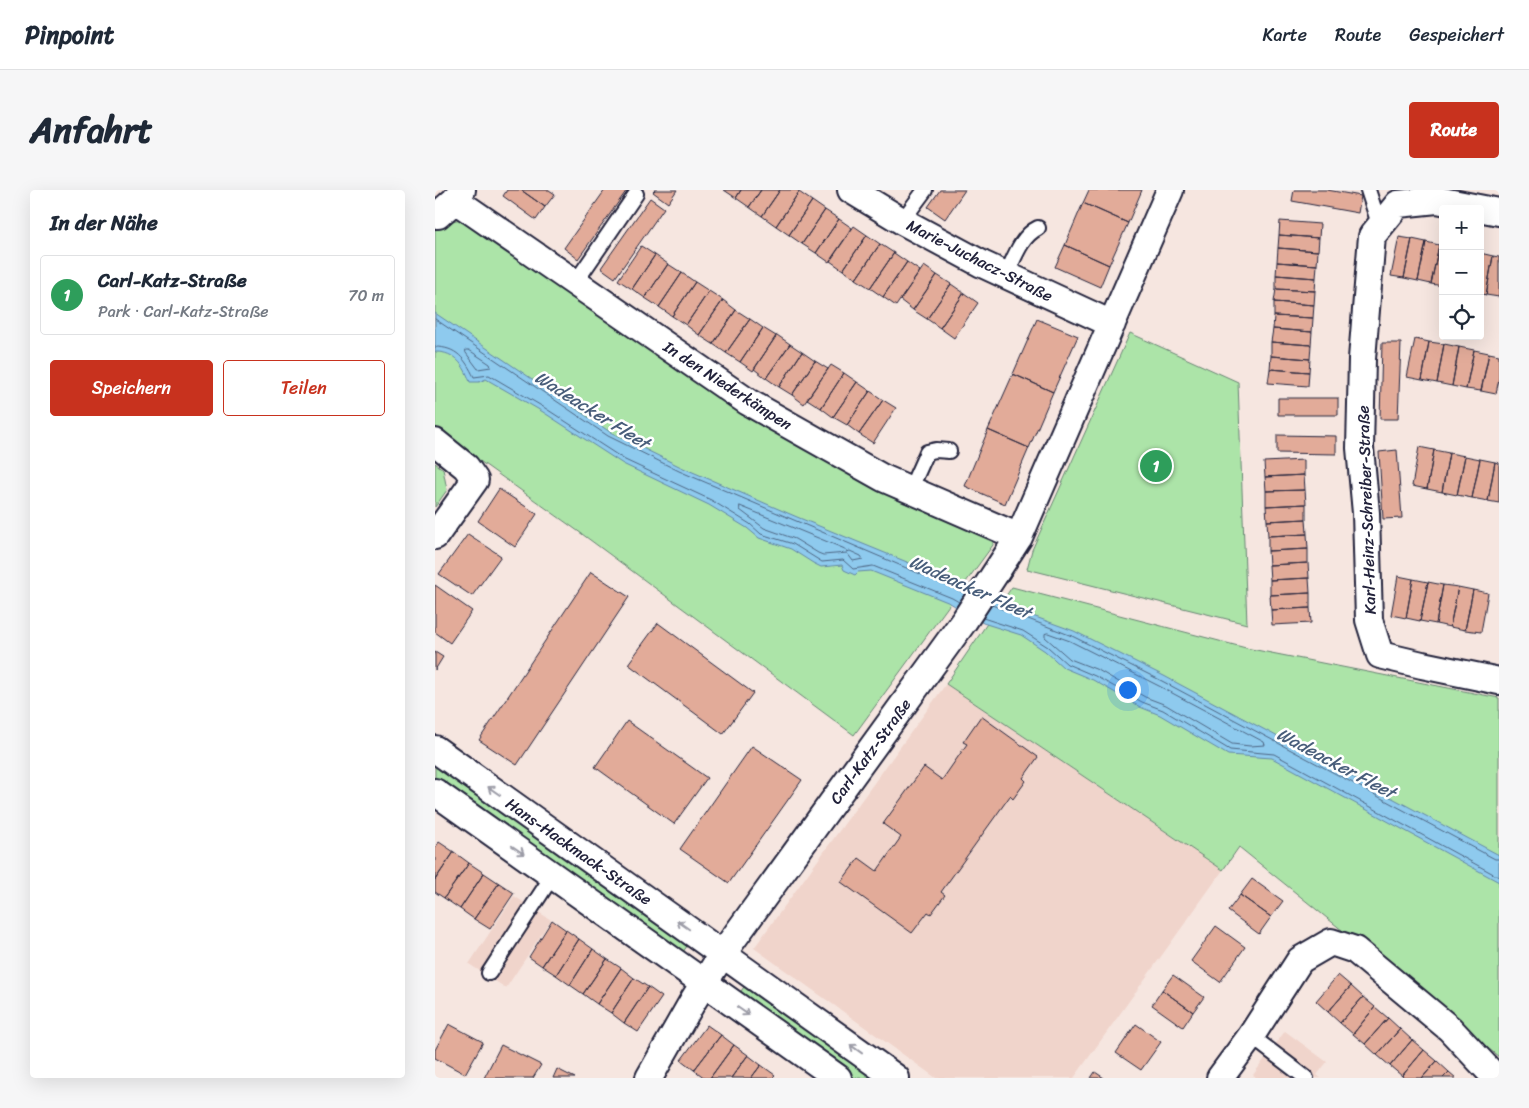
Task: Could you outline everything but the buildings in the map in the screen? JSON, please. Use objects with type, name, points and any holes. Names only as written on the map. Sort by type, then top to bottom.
[{"type":"street","name":"Marie-Juchacz-Straße","points":[[851,190],[902,221],[1006,275],[1112,324]]},
{"type":"street","name":"Carl-Katz-Straße","points":[[723,954],[964,621],[1019,537],[1170,190]]},
{"type":"street","name":"Karl-Heinz-Schreiber-Straße","points":[[1499,212],[1437,200],[1399,197],[1372,236],[1363,359],[1360,448],[1366,513],[1369,620],[1380,655],[1499,681]]},
{"type":"street","name":"In den Niederkämpen","points":[[447,205],[575,283],[748,402],[883,478],[1019,537]]},
{"type":"street","points":[[435,442],[466,466],[475,480],[435,536]]},
{"type":"street","name":"Hans-Hackmack-Straße","points":[[435,749],[896,1078]]},
{"type":"street","points":[[435,792],[838,1078]]},
{"type":"street","points":[[1220,1078],[1251,1036],[1300,960],[1331,942],[1355,950],[1450,1029],[1496,1078]]},
{"type":"street","points":[[649,1078],[723,954]]},
{"type":"lane","points":[[902,221],[925,190]]},
{"type":"lane","points":[[1368,190],[1380,227]]},
{"type":"lane","points":[[575,283],[636,194]]},
{"type":"lane","points":[[1006,275],[1021,244],[1032,231],[1038,228]]},
{"type":"lane","points":[[910,490],[927,452],[936,450],[949,451]]},
{"type":"lane","points":[[489,973],[553,876]]},
{"type":"lane","points":[[1251,1036],[1306,1078]]},
{"type":"shaded area","points":[[946,684],[1223,870],[1074,1078],[936,1078],[754,948]]},
{"type":"shaded area","points":[[514,896],[551,920],[506,988],[469,964]]},
{"type":"shaded area","points":[[1285,1031],[1327,1062],[1317,1075],[1321,1078],[1257,1078],[1253,1075]]},
{"type":"green space","points":[[465,218],[993,537],[993,545],[854,735],[582,534],[435,429],[435,225]]},
{"type":"green space","points":[[1130,333],[1238,382],[1247,624],[1027,569],[1032,550]]},
{"type":"green space","points":[[435,463],[443,469],[447,490],[435,507]]},
{"type":"green space","points":[[1012,587],[1246,648],[1499,698],[1499,1057],[1239,847],[1223,870],[946,684]]},
{"type":"green space","points":[[435,757],[691,940],[679,958],[435,784]]},
{"type":"green space","points":[[749,980],[886,1078],[848,1078],[736,998]]},
{"type":"water","points":[[435,313],[610,432],[681,467],[797,517],[924,569],[1008,607],[1074,631],[1164,676],[1499,855],[1499,882],[1272,758],[1228,755],[1160,715],[1140,707],[1093,680],[1064,668],[1045,651],[1021,635],[983,623],[950,603],[871,571],[858,572],[855,575],[844,570],[842,565],[821,567],[791,549],[759,538],[747,528],[709,505],[623,464],[543,412],[486,379],[479,382],[470,382],[462,365],[454,357],[435,351]]},
{"type":"place","name":"Carl-Katz-Straße","points":[[1156,466]]},
{"type":"water label","name":"Wadeacker Fleet","points":[[592,410]]},
{"type":"water label","name":"Wadeacker Fleet","points":[[970,587]]},
{"type":"water label","name":"Wadeacker Fleet","points":[[1336,763]]}]
